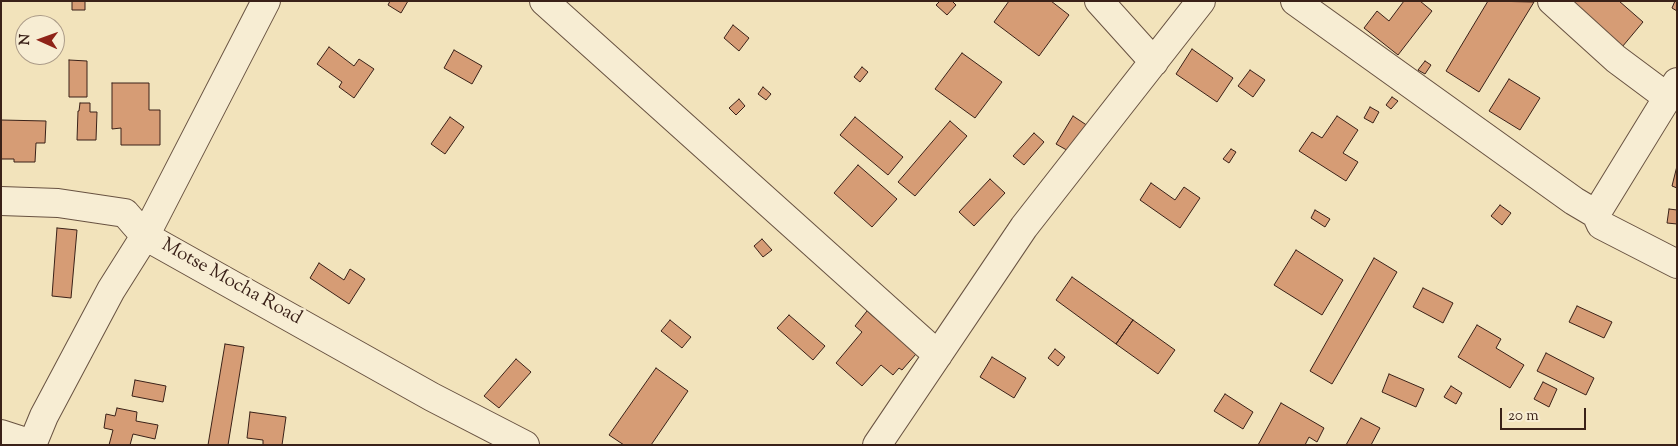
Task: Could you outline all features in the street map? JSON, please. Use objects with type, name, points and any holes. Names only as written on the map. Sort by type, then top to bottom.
[{"type":"street","points":[[1,201],[58,203],[125,214],[145,236],[266,1]]},
{"type":"street","points":[[544,1],[938,355]]},
{"type":"street","points":[[1099,1],[1154,62]]},
{"type":"street","points":[[877,445],[1024,227],[1201,1]]},
{"type":"street","points":[[1295,1],[1574,201],[1596,214],[1601,225],[1677,264]]},
{"type":"street","points":[[1552,1],[1616,59],[1672,90],[1596,214]]},
{"type":"street","name":"Motse Mocha Road","points":[[32,444],[44,416],[111,290],[145,236],[432,397],[525,445]]},
{"type":"street","points":[[1,434],[32,444]]},
{"type":"building","points":[[72,1],[85,1],[85,10],[72,10]]},
{"type":"building","points":[[390,1],[408,1],[401,13],[388,5]]},
{"type":"building","points":[[940,1],[952,1],[956,5],[947,15],[936,5]]},
{"type":"building","points":[[1009,1],[1051,1],[1069,15],[1039,56],[994,22]]},
{"type":"building","points":[[1404,1],[1420,1],[1432,11],[1398,55],[1364,28],[1377,11],[1389,21]]},
{"type":"building","points":[[1488,1],[1534,2],[1479,92],[1446,71]]},
{"type":"building","points":[[1558,1],[1619,1],[1643,22],[1617,53]]},
{"type":"building","points":[[1675,1],[1677,1],[1677,11],[1672,8]]},
{"type":"building","points":[[733,25],[749,38],[739,51],[724,38]]},
{"type":"building","points":[[329,47],[354,66],[359,59],[374,69],[354,98],[339,87],[342,82],[317,64]]},
{"type":"building","points":[[1192,49],[1233,78],[1217,102],[1176,74]]},
{"type":"building","points":[[454,50],[482,66],[472,84],[444,68]]},
{"type":"building","points":[[962,53],[1002,82],[975,118],[935,89]]},
{"type":"building","points":[[69,60],[87,61],[87,97],[69,97]]},
{"type":"building","points":[[1425,61],[1431,65],[1425,74],[1418,70]]},
{"type":"building","points":[[862,67],[868,72],[860,82],[854,77]]},
{"type":"building","points":[[1250,70],[1265,80],[1253,97],[1238,86]]},
{"type":"building","points":[[1509,79],[1540,98],[1520,130],[1489,111]]},
{"type":"building","points":[[112,83],[149,83],[149,110],[160,110],[160,145],[121,145],[121,128],[112,129]]},
{"type":"building","points":[[763,87],[771,94],[766,100],[758,94]]},
{"type":"building","points":[[1392,97],[1398,101],[1391,109],[1386,105]]},
{"type":"building","points":[[739,99],[745,106],[736,115],[729,108]]},
{"type":"building","points":[[80,103],[90,103],[90,112],[97,112],[96,140],[77,140]]},
{"type":"building","points":[[1370,107],[1379,112],[1373,123],[1364,118]]},
{"type":"building","points":[[1073,116],[1088,126],[1072,153],[1056,144]]},
{"type":"building","points":[[1337,116],[1358,130],[1343,153],[1358,162],[1346,181],[1299,151],[1312,132],[1322,138]]},
{"type":"building","points":[[450,117],[464,127],[445,154],[431,144]]},
{"type":"building","points":[[855,117],[903,157],[888,175],[840,135]]},
{"type":"building","points":[[1,120],[46,121],[45,143],[36,143],[35,162],[14,162],[14,159],[1,159]]},
{"type":"building","points":[[950,121],[967,136],[915,196],[898,182]]},
{"type":"building","points":[[1034,133],[1044,142],[1024,165],[1013,156]]},
{"type":"building","points":[[1231,149],[1236,152],[1229,163],[1223,159]]},
{"type":"building","points":[[858,165],[897,199],[872,227],[834,193]]},
{"type":"building","points":[[1677,166],[1677,188],[1672,186]]},
{"type":"building","points":[[990,179],[1005,193],[974,226],[959,212]]},
{"type":"building","points":[[1151,183],[1175,200],[1184,187],[1200,198],[1180,228],[1140,200]]},
{"type":"building","points":[[1500,205],[1511,213],[1502,225],[1491,216]]},
{"type":"building","points":[[1669,209],[1677,210],[1677,224],[1667,223]]},
{"type":"building","points":[[1315,210],[1330,219],[1325,227],[1311,218]]},
{"type":"building","points":[[57,228],[77,230],[71,298],[52,296]]},
{"type":"building","points":[[762,239],[772,250],[763,257],[754,246]]},
{"type":"building","points":[[1296,250],[1343,280],[1322,315],[1274,285]]},
{"type":"building","points":[[1374,258],[1397,272],[1332,384],[1310,371]]},
{"type":"building","points":[[319,263],[344,280],[350,269],[365,279],[349,304],[310,278]]},
{"type":"building","points":[[1072,277],[1133,320],[1116,344],[1056,300]]},
{"type":"building","points":[[1423,288],[1453,303],[1443,323],[1413,307]]},
{"type":"building","points":[[1577,306],[1612,322],[1604,338],[1569,322]]},
{"type":"building","points":[[867,311],[916,354],[902,370],[899,368],[893,375],[881,365],[862,386],[836,363],[862,332],[855,326]]},
{"type":"building","points":[[789,315],[825,346],[813,360],[777,328]]},
{"type":"building","points":[[670,320],[691,337],[682,348],[661,331]]},
{"type":"building","points":[[1133,320],[1175,350],[1158,374],[1116,344]]},
{"type":"building","points":[[1477,325],[1501,339],[1496,348],[1524,365],[1510,388],[1458,357]]},
{"type":"building","points":[[225,344],[244,347],[228,445],[208,445]]},
{"type":"building","points":[[1055,349],[1065,357],[1058,366],[1048,358]]},
{"type":"building","points":[[1546,353],[1594,378],[1586,395],[1537,371]]},
{"type":"building","points":[[992,357],[1026,378],[1014,398],[980,377]]},
{"type":"building","points":[[516,359],[531,372],[499,408],[484,396]]},
{"type":"building","points":[[656,368],[688,391],[651,445],[624,445],[609,435]]},
{"type":"building","points":[[1389,374],[1424,389],[1416,407],[1382,392]]},
{"type":"building","points":[[135,380],[166,386],[163,402],[132,396]]},
{"type":"building","points":[[1543,382],[1557,389],[1549,407],[1534,399]]},
{"type":"building","points":[[1451,386],[1462,393],[1456,404],[1444,397]]},
{"type":"building","points":[[1225,394],[1253,412],[1243,429],[1214,411]]},
{"type":"building","points":[[1281,403],[1324,428],[1317,442],[1309,437],[1305,445],[1258,445]]},
{"type":"building","points":[[117,408],[137,412],[136,421],[158,425],[155,439],[133,434],[130,445],[109,445],[113,430],[104,428],[106,414],[115,416]]},
{"type":"building","points":[[250,412],[286,417],[282,445],[263,445],[263,440],[247,438]]},
{"type":"building","points":[[1361,418],[1380,428],[1371,445],[1346,445]]}]
